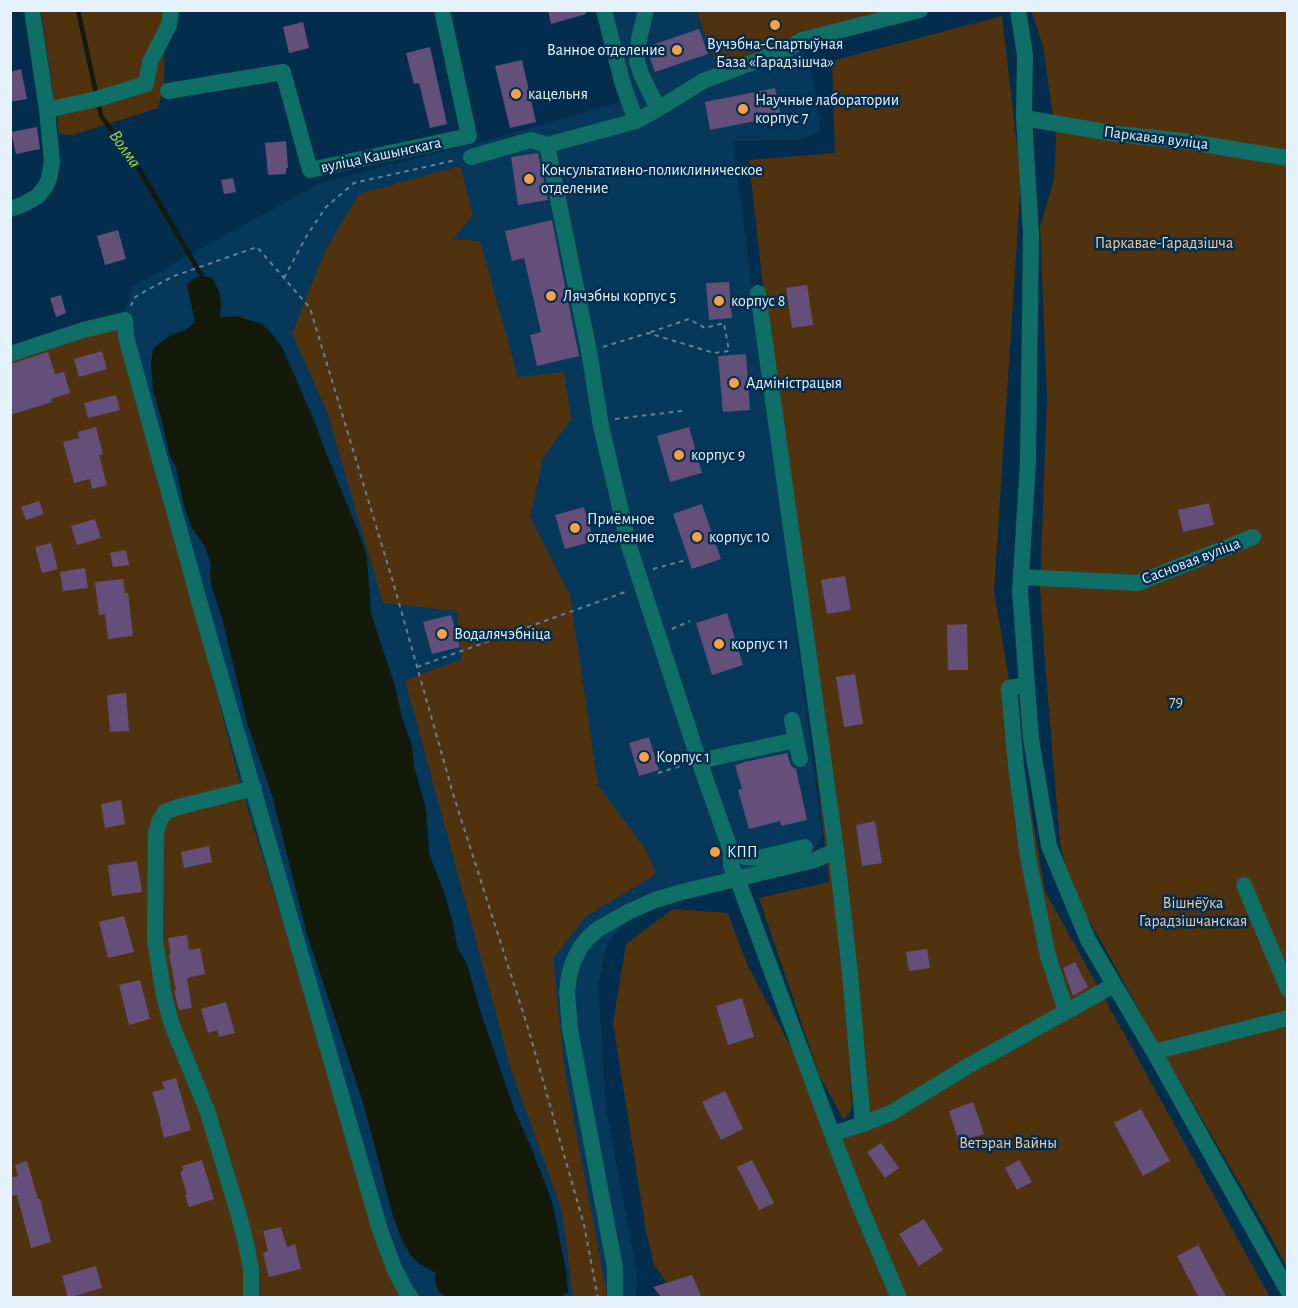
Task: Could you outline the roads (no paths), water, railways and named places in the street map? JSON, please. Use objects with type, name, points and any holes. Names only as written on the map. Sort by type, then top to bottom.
[{"type":"street","points":[[10,209],[38,196],[49,179],[52,162],[33,10]]},
{"type":"street","points":[[47,110],[97,99],[146,84],[150,62],[169,25],[171,10]]},
{"type":"street","name":"вуліца Кашынскага","points":[[168,91],[283,72],[310,170],[469,136],[442,10]]},
{"type":"street","points":[[604,10],[623,85],[636,121]]},
{"type":"street","points":[[646,10],[639,39],[638,61],[641,74],[658,109]]},
{"type":"street","points":[[471,157],[531,140],[547,145],[636,121],[704,81],[788,49],[802,40],[920,10]]},
{"type":"street","points":[[1018,10],[1025,55],[1024,118],[1031,234],[1028,462],[1020,591],[1031,739],[1049,846],[1088,940],[1154,1052],[1287,1291]]},
{"type":"street","name":"Паркавая вуліца","points":[[1024,118],[1117,135],[1184,141],[1287,158]]},
{"type":"street","points":[[547,145],[601,421],[629,546],[699,761],[731,851],[731,866],[859,1204],[899,1298]]},
{"type":"street","points":[[758,293],[836,850],[850,973],[863,1124]]},
{"type":"street","points":[[10,354],[83,330],[125,320],[129,348],[380,1230],[394,1268],[411,1298]]},
{"type":"street","name":"Сасновая вуліца","points":[[1021,577],[1138,583],[1253,537]]},
{"type":"street","points":[[1027,685],[1009,688],[1016,766],[1028,857],[1047,956],[1066,1011]]},
{"type":"street","points":[[792,720],[800,759]]},
{"type":"street","points":[[699,761],[796,740]]},
{"type":"street","points":[[251,1298],[249,1260],[238,1212],[207,1110],[172,1025],[164,996],[155,940],[156,832],[160,819],[165,812],[178,807],[254,788]]},
{"type":"street","points":[[731,851],[744,857],[759,858],[805,847]]},
{"type":"street","points":[[615,1298],[615,1268],[570,1029],[567,992],[571,969],[580,948],[598,929],[655,900],[815,860],[836,850]]},
{"type":"street","points":[[1244,885],[1287,989]]},
{"type":"street","points":[[832,1134],[891,1113],[968,1065],[1114,985]]},
{"type":"street","points":[[1154,1052],[1287,1018]]},
{"type":"waterway","name":"Волма","points":[[78,10],[101,116],[135,162],[202,276]]},
{"type":"place","name":"Вучэбна-Спартыўная База «Гарадзішча»","points":[[775,25]]},
{"type":"place","name":"Ванное отделение","points":[[677,50]]},
{"type":"place","name":"кацельня","points":[[516,94]]},
{"type":"place","name":"Научные лаборатории корпус 7","points":[[743,109]]},
{"type":"place","name":"Консультативно-поликлиническое отделение","points":[[529,179]]},
{"type":"place","name":"Лячэбны корпус 5","points":[[551,296]]},
{"type":"place","name":"корпус 8","points":[[719,301]]},
{"type":"place","name":"Адміністрацыя","points":[[734,383]]},
{"type":"place","name":"корпус 9","points":[[679,455]]},
{"type":"place","name":"Приёмное отделение","points":[[575,528]]},
{"type":"place","name":"корпус 10","points":[[697,537]]},
{"type":"place","name":"Водалячэбніца","points":[[442,634]]},
{"type":"place","name":"корпус 11","points":[[719,644]]},
{"type":"place","name":"Корпус 1","points":[[644,757]]},
{"type":"place","name":"КПП","points":[[715,852]]},
{"type":"park label","name":"Паркавае-Гарадзішча","points":[[1164,243]]},
{"type":"park label","name":"79","points":[[1176,702]]},
{"type":"park label","name":"Вішнёўка Гарадзішчанская","points":[[1193,912]]},
{"type":"park label","name":"Ветэран Вайны","points":[[1008,1143]]}]
